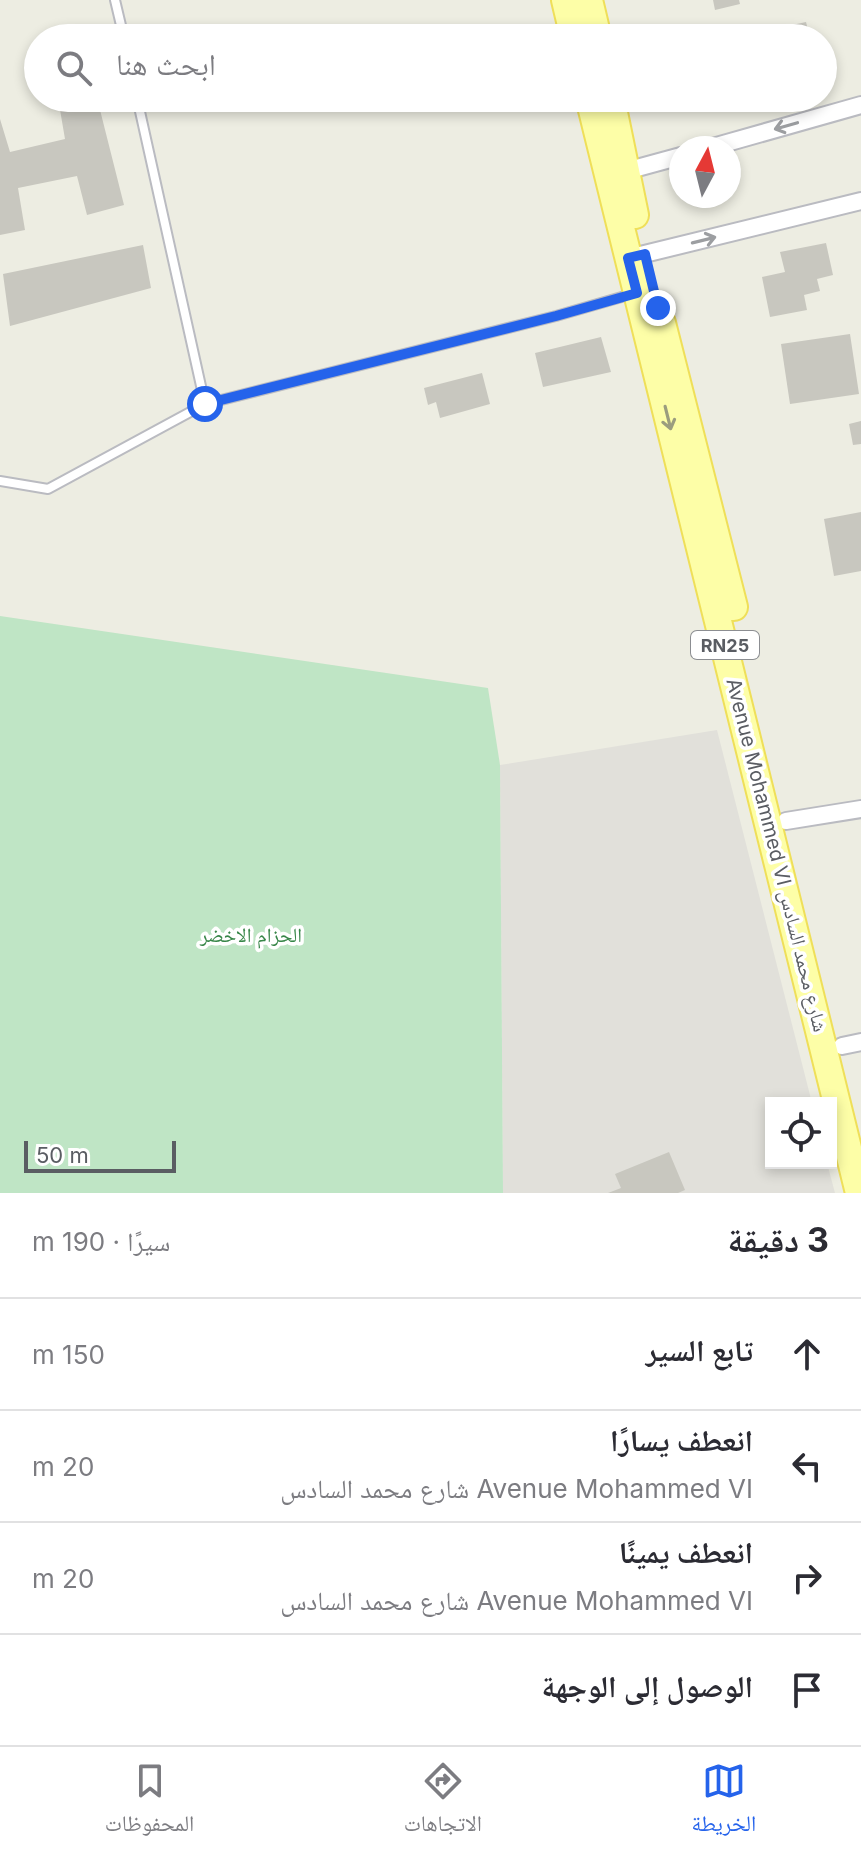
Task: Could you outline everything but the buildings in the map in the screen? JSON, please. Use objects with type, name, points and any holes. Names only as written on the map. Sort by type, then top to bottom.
[{"type":"main road","points":[[565,0],[571,24]]},
{"type":"main road","points":[[589,0],[595,24]]},
{"type":"main road","name":"Avenue Mohammed VI شارع محمد السادس","points":[[593,112],[683,398],[786,821],[851,1044],[861,1127]]},
{"type":"main road","name":"Avenue Mohammed VI شارع محمد السادس","points":[[614,112],[626,171],[637,256],[637,293],[859,1193]]},
{"type":"street","points":[[837,112],[861,105]]},
{"type":"street","points":[[741,139],[836,112]]},
{"type":"street","points":[[626,171],[669,159]]},
{"type":"street","points":[[637,256],[861,201]]},
{"type":"street","points":[[786,821],[861,809]]},
{"type":"lane","points":[[115,0],[121,24]]},
{"type":"lane","points":[[140,112],[205,404]]},
{"type":"lane","points":[[0,481],[48,489],[205,404],[637,293]]},
{"type":"shaded area","points":[[717,730],[810,1097],[765,1097],[765,1169],[829,1169],[835,1193],[503,1193],[500,765]]},
{"type":"green space","name":"الحزام الاخضر","points":[[0,616],[488,688],[500,765],[503,1193],[0,1193]]},
{"type":"route","points":[[205,404],[637,293],[628,258],[645,254],[658,308]]}]
